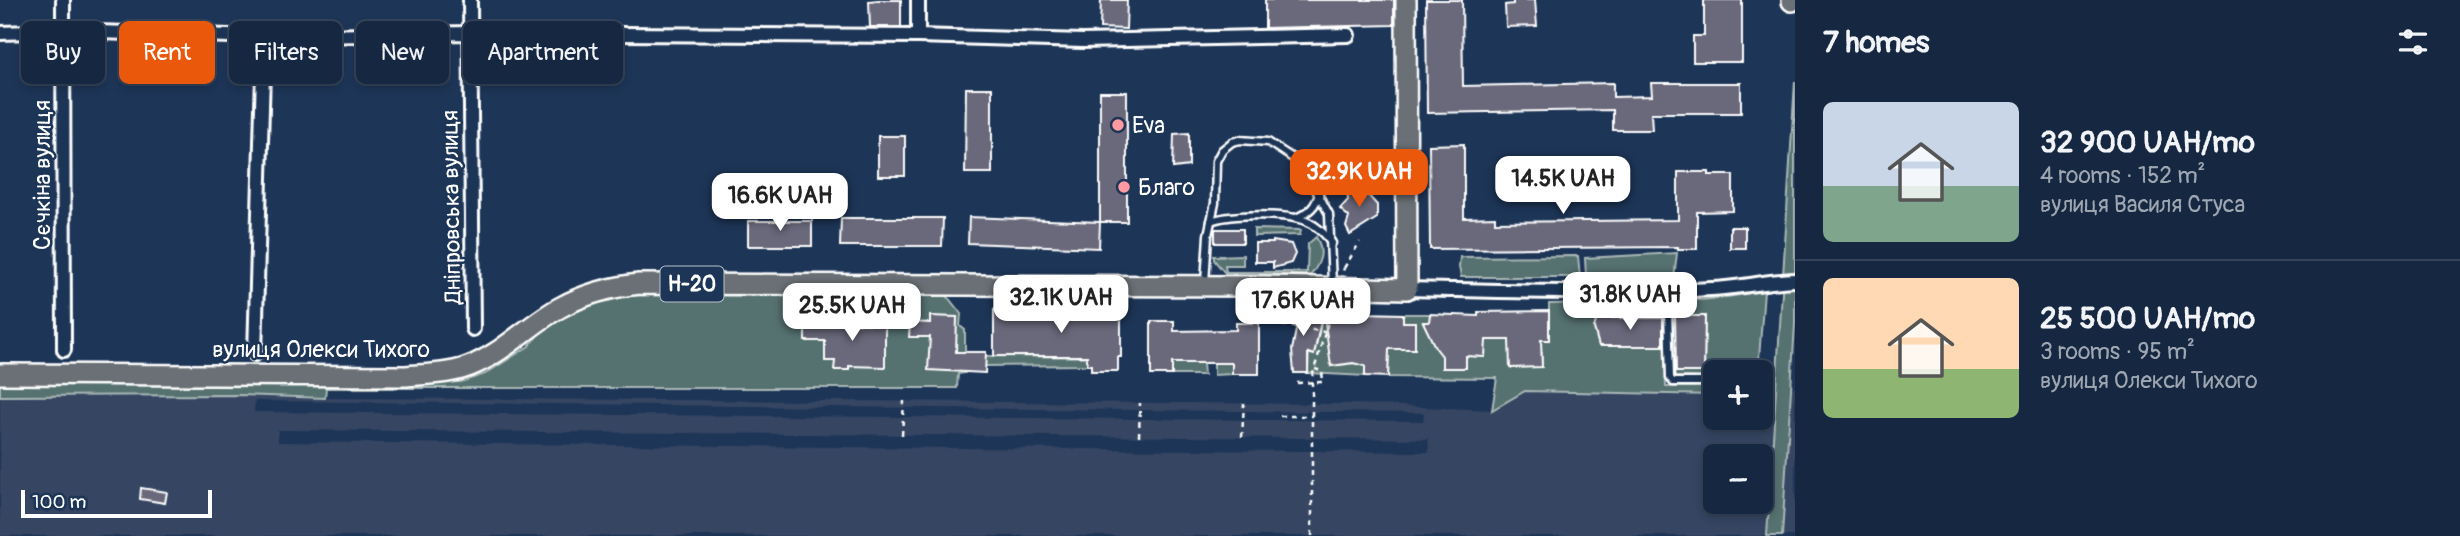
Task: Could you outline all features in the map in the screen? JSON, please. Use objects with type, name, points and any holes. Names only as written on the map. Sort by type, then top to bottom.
[{"type":"main road","points":[[1406,0],[1407,289]]},
{"type":"main road","name":"вулиця Олекси Тихого","points":[[0,374],[406,376],[450,372],[490,357],[519,339],[560,307],[598,292],[639,284],[1204,285],[1407,289]]},
{"type":"street","name":"Сєчкіна вулиця","points":[[62,21],[63,0]]},
{"type":"street","name":"Дніпровська вулиця","points":[[469,21],[470,0]]},
{"type":"street","points":[[918,0],[918,36]]},
{"type":"street","points":[[0,33],[21,32]]},
{"type":"street","points":[[105,32],[229,36]]},
{"type":"street","points":[[342,35],[463,33]]},
{"type":"street","points":[[623,34],[918,36],[1083,41],[1348,35]]},
{"type":"street","name":"Сєчкіна вулиця","points":[[62,84],[64,350]]},
{"type":"street","points":[[256,354],[263,84]]},
{"type":"street","name":"Дніпровська вулиця","points":[[470,84],[473,329]]},
{"type":"street","name":"вулиця Олекси Тихого","points":[[1407,289],[1712,289],[1795,280]]},
{"type":"lane","points":[[1204,285],[1208,235],[1215,203],[1216,161],[1222,150],[1232,142],[1240,140],[1268,142],[1282,150],[1297,161],[1319,193],[1329,214],[1332,287]]},
{"type":"lane","points":[[1297,218],[1309,212],[1317,202],[1319,193]]},
{"type":"lane","points":[[1211,221],[1223,217],[1297,218],[1315,226],[1332,243]]},
{"type":"lane","points":[[1587,291],[1609,311],[1668,311],[1670,378],[1674,382],[1703,382]]},
{"type":"path","points":[[1312,536],[1312,377],[1344,268],[1360,242]]},
{"type":"path","points":[[1282,325],[1325,332]]},
{"type":"path","points":[[1297,383],[1323,382],[1322,371],[1314,369]]},
{"type":"path","points":[[902,435],[904,401]]},
{"type":"path","points":[[1139,436],[1140,403]]},
{"type":"path","points":[[1242,437],[1244,403]]},
{"type":"path","points":[[1280,416],[1312,416]]},
{"type":"shaded area","points":[[1795,387],[1795,536],[0,536],[0,396],[239,395],[325,398],[1357,404],[1492,410],[1525,391],[1703,395],[1703,430],[1773,430],[1773,391]],"holes":[[[255,401],[1423,413],[1423,421],[254,412]],[[278,430],[1428,439],[1429,452],[278,442]]]},
{"type":"green space","points":[[1795,81],[1795,324],[1782,536],[1767,536],[1768,514],[1773,514],[1773,444]]},
{"type":"green space","points":[[1254,229],[1301,230],[1300,235],[1254,236]]},
{"type":"green space","points":[[1316,237],[1320,257],[1311,275],[1225,273],[1214,260],[1214,256],[1243,255],[1243,265],[1225,265],[1226,272],[1307,272],[1308,244]]},
{"type":"green space","points":[[1677,253],[1674,279],[1586,277],[1585,258]]},
{"type":"green space","points":[[1578,256],[1580,277],[1461,277],[1459,267],[1460,257]]},
{"type":"green space","points":[[1764,290],[1759,360],[1704,360],[1705,317],[1675,316],[1675,305],[1609,307],[1604,303],[1684,301]]},
{"type":"green space","points":[[643,295],[947,296],[961,314],[960,326],[965,330],[965,373],[958,374],[957,388],[326,388],[325,398],[239,395],[0,396],[0,384],[461,382],[485,374],[529,346],[562,316],[611,298]]},
{"type":"green space","points":[[1596,303],[1608,314],[1664,314],[1666,387],[1703,387],[1703,395],[1525,391],[1492,410],[1497,378],[1388,377],[1389,349],[1415,348],[1415,323],[1403,322],[1403,314],[1430,314],[1431,339],[1442,356],[1442,367],[1465,368],[1466,356],[1485,357],[1485,340],[1549,339],[1549,304]],"holes":[[[1598,318],[1660,318],[1659,346],[1599,346],[1594,328]],[[1542,353],[1542,366],[1511,368],[1510,354]]]},
{"type":"green space","points":[[1323,316],[1337,316],[1331,366],[1356,363],[1365,366],[1365,376],[1308,373],[1309,354],[1314,354]]},
{"type":"green space","points":[[983,356],[1118,357],[1087,359],[1087,365],[985,366]]},
{"type":"green space","points":[[1172,363],[1203,363],[1204,375],[1172,375]]},
{"type":"green space","points":[[1214,363],[1232,363],[1232,374],[1214,375]]},
{"type":"green space","points":[[1674,372],[1703,372],[1703,378],[1674,377]]},
{"type":"building","points":[[901,0],[901,27],[870,27],[869,1]]},
{"type":"building","points":[[1101,0],[1127,0],[1126,29],[1100,28]]},
{"type":"building","points":[[1265,0],[1394,0],[1394,25],[1265,28]]},
{"type":"building","points":[[1426,0],[1462,0],[1463,86],[1613,83],[1613,97],[1652,96],[1651,83],[1741,83],[1741,113],[1651,113],[1652,130],[1613,130],[1613,110],[1427,113]]},
{"type":"building","points":[[1513,0],[1535,0],[1537,26],[1506,27],[1505,5],[1513,4]]},
{"type":"building","points":[[1704,0],[1742,0],[1742,62],[1693,62],[1693,36],[1704,36]]},
{"type":"building","points":[[966,88],[992,88],[992,173],[965,173]]},
{"type":"building","points":[[1100,92],[1127,92],[1127,222],[1100,222]]},
{"type":"building","points":[[1189,133],[1189,166],[1173,168],[1174,134]]},
{"type":"building","points":[[878,136],[905,136],[905,176],[878,176]]},
{"type":"building","points":[[1464,144],[1464,218],[1495,217],[1495,222],[1678,220],[1678,172],[1733,175],[1733,211],[1697,212],[1697,249],[1430,249],[1429,145]]},
{"type":"building","points":[[1355,181],[1377,205],[1377,218],[1350,235],[1346,227],[1349,217],[1340,209],[1348,200],[1347,189],[1356,190]]},
{"type":"building","points":[[969,217],[1100,222],[1099,248],[968,243]]},
{"type":"building","points":[[841,218],[943,218],[942,246],[840,246]]},
{"type":"building","points":[[748,221],[812,221],[812,246],[748,246]]},
{"type":"building","points":[[1730,227],[1745,227],[1745,248],[1730,248]]},
{"type":"building","points":[[1215,229],[1243,229],[1243,243],[1215,243]]},
{"type":"building","points":[[1273,241],[1291,244],[1295,254],[1291,263],[1273,268],[1273,262],[1255,262],[1255,243]]},
{"type":"building","points":[[994,309],[1121,309],[1121,357],[1118,357],[1118,371],[1091,371],[1091,365],[1087,365],[1087,356],[994,356]]},
{"type":"building","points":[[1343,310],[1403,314],[1403,322],[1415,322],[1415,349],[1389,349],[1388,377],[1365,376],[1365,366],[1353,363],[1331,366],[1324,316],[1337,316]]},
{"type":"building","points":[[1549,311],[1549,340],[1541,340],[1542,367],[1510,368],[1509,340],[1486,340],[1485,357],[1466,356],[1466,368],[1442,368],[1442,356],[1423,322],[1429,322],[1430,314],[1478,316],[1478,312]]},
{"type":"building","points":[[1284,312],[1307,313],[1307,317],[1322,316],[1314,355],[1308,353],[1308,373],[1294,373],[1292,350],[1297,325],[1283,325]]},
{"type":"building","points":[[930,316],[957,317],[956,352],[986,352],[985,373],[928,370],[930,337],[909,337],[910,322],[930,323]]},
{"type":"building","points":[[1675,316],[1705,316],[1703,372],[1676,372]]},
{"type":"building","points":[[1597,318],[1663,318],[1663,346],[1599,346],[1594,328]]},
{"type":"building","points":[[869,319],[885,319],[885,367],[849,366],[849,370],[834,370],[835,361],[825,361],[825,341],[805,341],[805,326],[826,326],[826,321],[869,324]]},
{"type":"building","points":[[1151,321],[1174,321],[1174,331],[1236,330],[1236,323],[1259,323],[1259,374],[1232,374],[1232,363],[1172,363],[1172,375],[1151,375]]},
{"type":"building","points":[[141,488],[167,492],[165,503],[140,499]]},
{"type":"place","name":"Eva","points":[[1118,125]]},
{"type":"place","name":"Благо","points":[[1124,187]]}]
